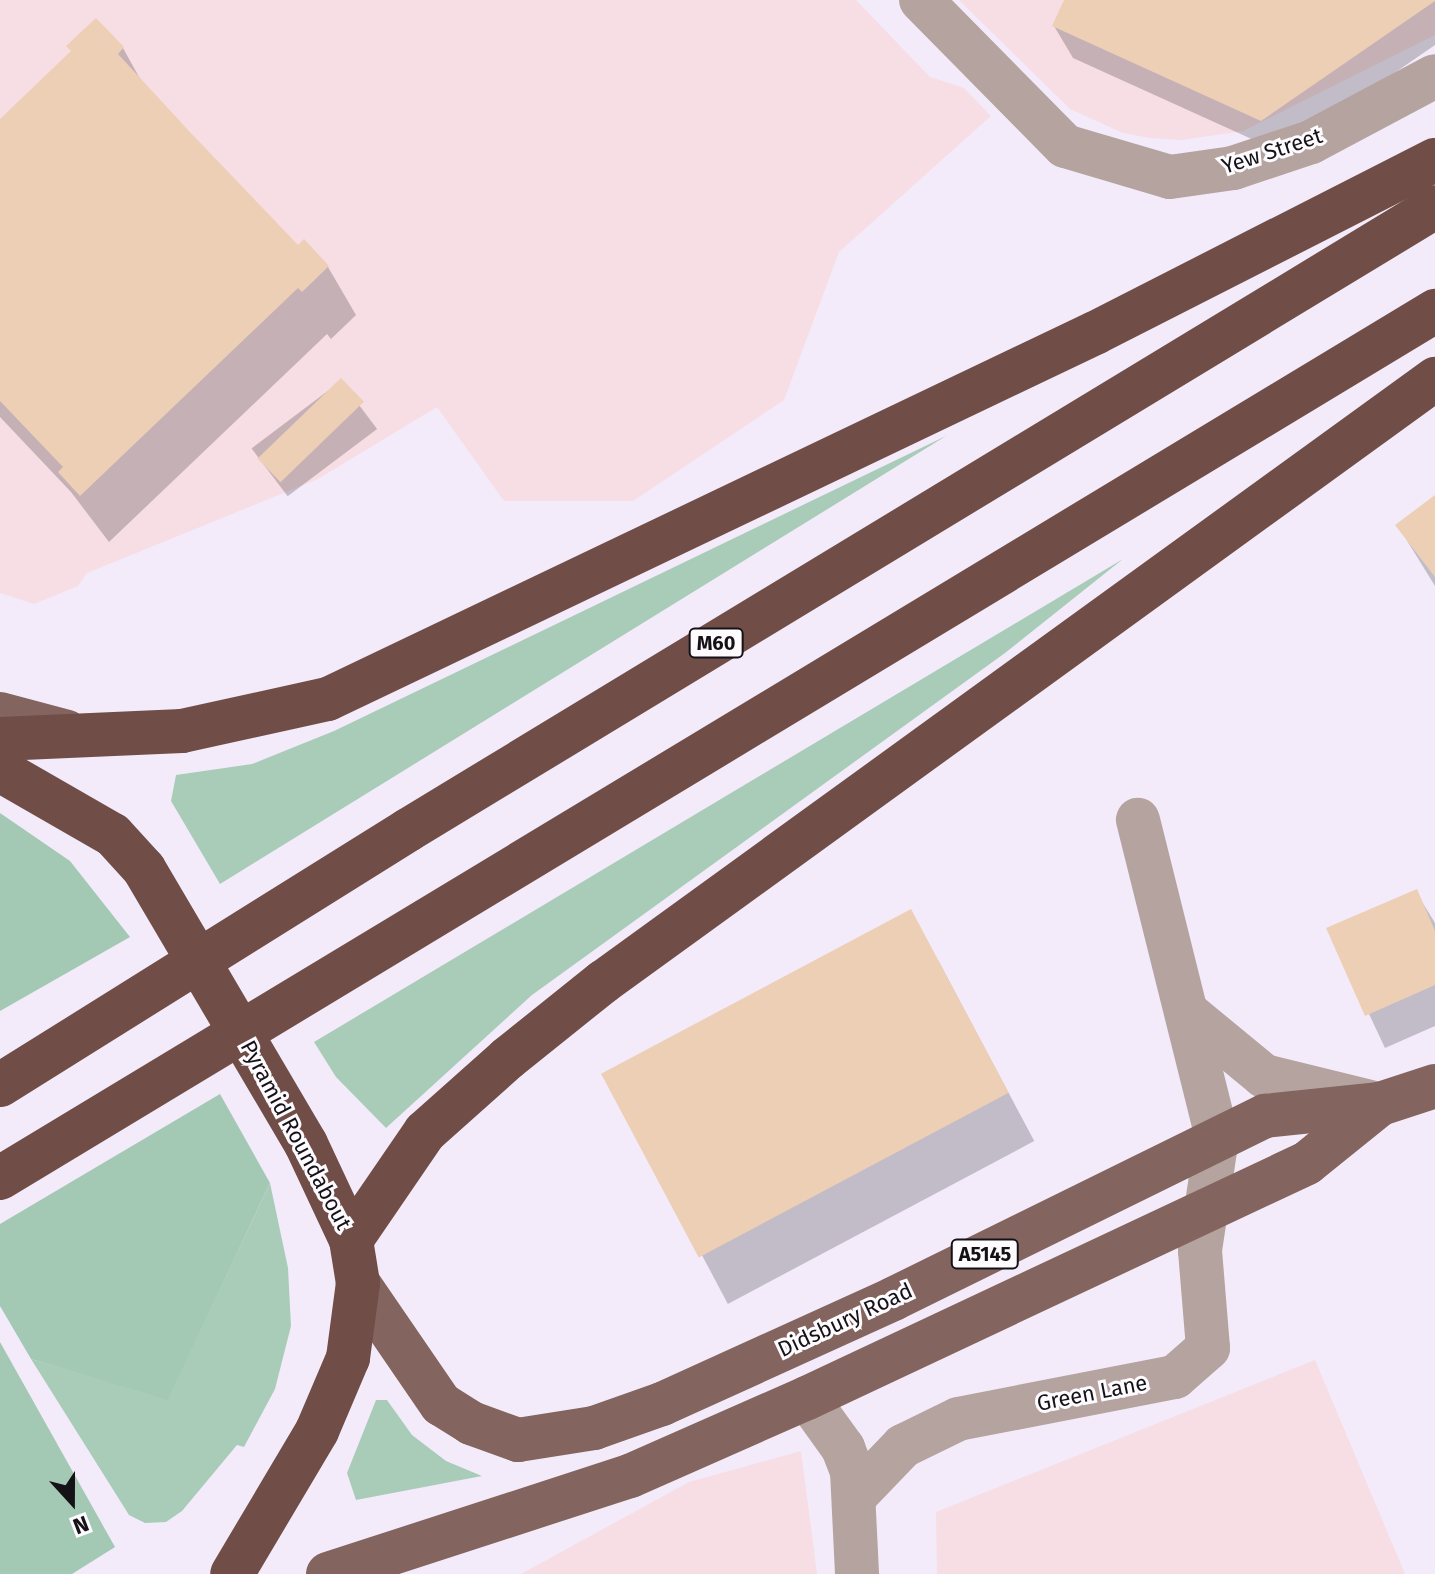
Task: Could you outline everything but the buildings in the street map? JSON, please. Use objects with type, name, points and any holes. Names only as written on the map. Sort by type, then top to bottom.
[{"type":"highway","points":[[0,739],[182,731],[328,699],[380,677],[1081,340],[1435,160]]},
{"type":"highway","name":"M60","points":[[0,1085],[408,830],[1435,207]]},
{"type":"highway","points":[[0,1178],[1435,311]]},
{"type":"highway","points":[[351,1240],[425,1132],[603,982],[1435,379]]},
{"type":"highway","name":"Pyramid Roundabout","points":[[0,770],[113,835],[173,911],[306,1144],[351,1240],[358,1283],[348,1358],[317,1431],[232,1574]]},
{"type":"main road","points":[[0,714],[58,731],[113,735]]},
{"type":"main road","name":"Didsbury Road","points":[[358,1283],[441,1404],[471,1423],[518,1440],[594,1428],[662,1404],[893,1299],[1265,1116],[1380,1104],[1435,1086]]},
{"type":"main road","name":"Didsbury Road","points":[[328,1574],[630,1476],[807,1398],[1307,1163],[1380,1104]]},
{"type":"street","name":"Yew Street","points":[[921,0],[1065,146],[1170,177],[1233,168],[1311,142],[1435,76]]},
{"type":"street","points":[[1138,820],[1190,1015],[1217,1137]]},
{"type":"street","points":[[1190,1015],[1264,1076],[1380,1104]]},
{"type":"street","name":"Green Lane","points":[[854,1497],[903,1446],[958,1419],[1175,1377],[1193,1366],[1208,1348],[1200,1250],[1217,1137]]},
{"type":"street","points":[[807,1398],[843,1448],[854,1497],[857,1574]]},
{"type":"shaded area","points":[[0,0],[856,0],[930,77],[964,88],[991,116],[839,252],[784,400],[633,501],[504,501],[437,407],[318,479],[87,573],[78,586],[34,604],[0,593]]},
{"type":"shaded area","points":[[959,0],[1435,0],[1435,35],[1243,131],[1182,140],[1150,138],[1123,133],[1070,109]]},
{"type":"shaded area","points":[[1315,1360],[1405,1574],[937,1574],[936,1512]]},
{"type":"shaded area","points":[[801,1451],[817,1574],[521,1574],[689,1482]]},
{"type":"green space","points":[[946,436],[220,884],[171,801],[176,775],[252,764],[334,731]]},
{"type":"green space","points":[[1123,559],[1005,653],[532,995],[386,1128],[336,1077],[314,1042]]},
{"type":"green space","points":[[0,813],[70,861],[130,937],[0,1011]]},
{"type":"green space","points":[[220,1094],[270,1183],[168,1400],[31,1359],[0,1306],[0,1224]]},
{"type":"green space","points":[[270,1183],[288,1268],[291,1326],[275,1389],[244,1447],[237,1445],[182,1511],[166,1522],[145,1523],[129,1515],[31,1359],[168,1399]]},
{"type":"green space","points":[[0,1342],[115,1547],[72,1574],[0,1574]]},
{"type":"green space","points":[[376,1400],[387,1400],[412,1435],[446,1461],[482,1476],[356,1500],[347,1473]]}]
